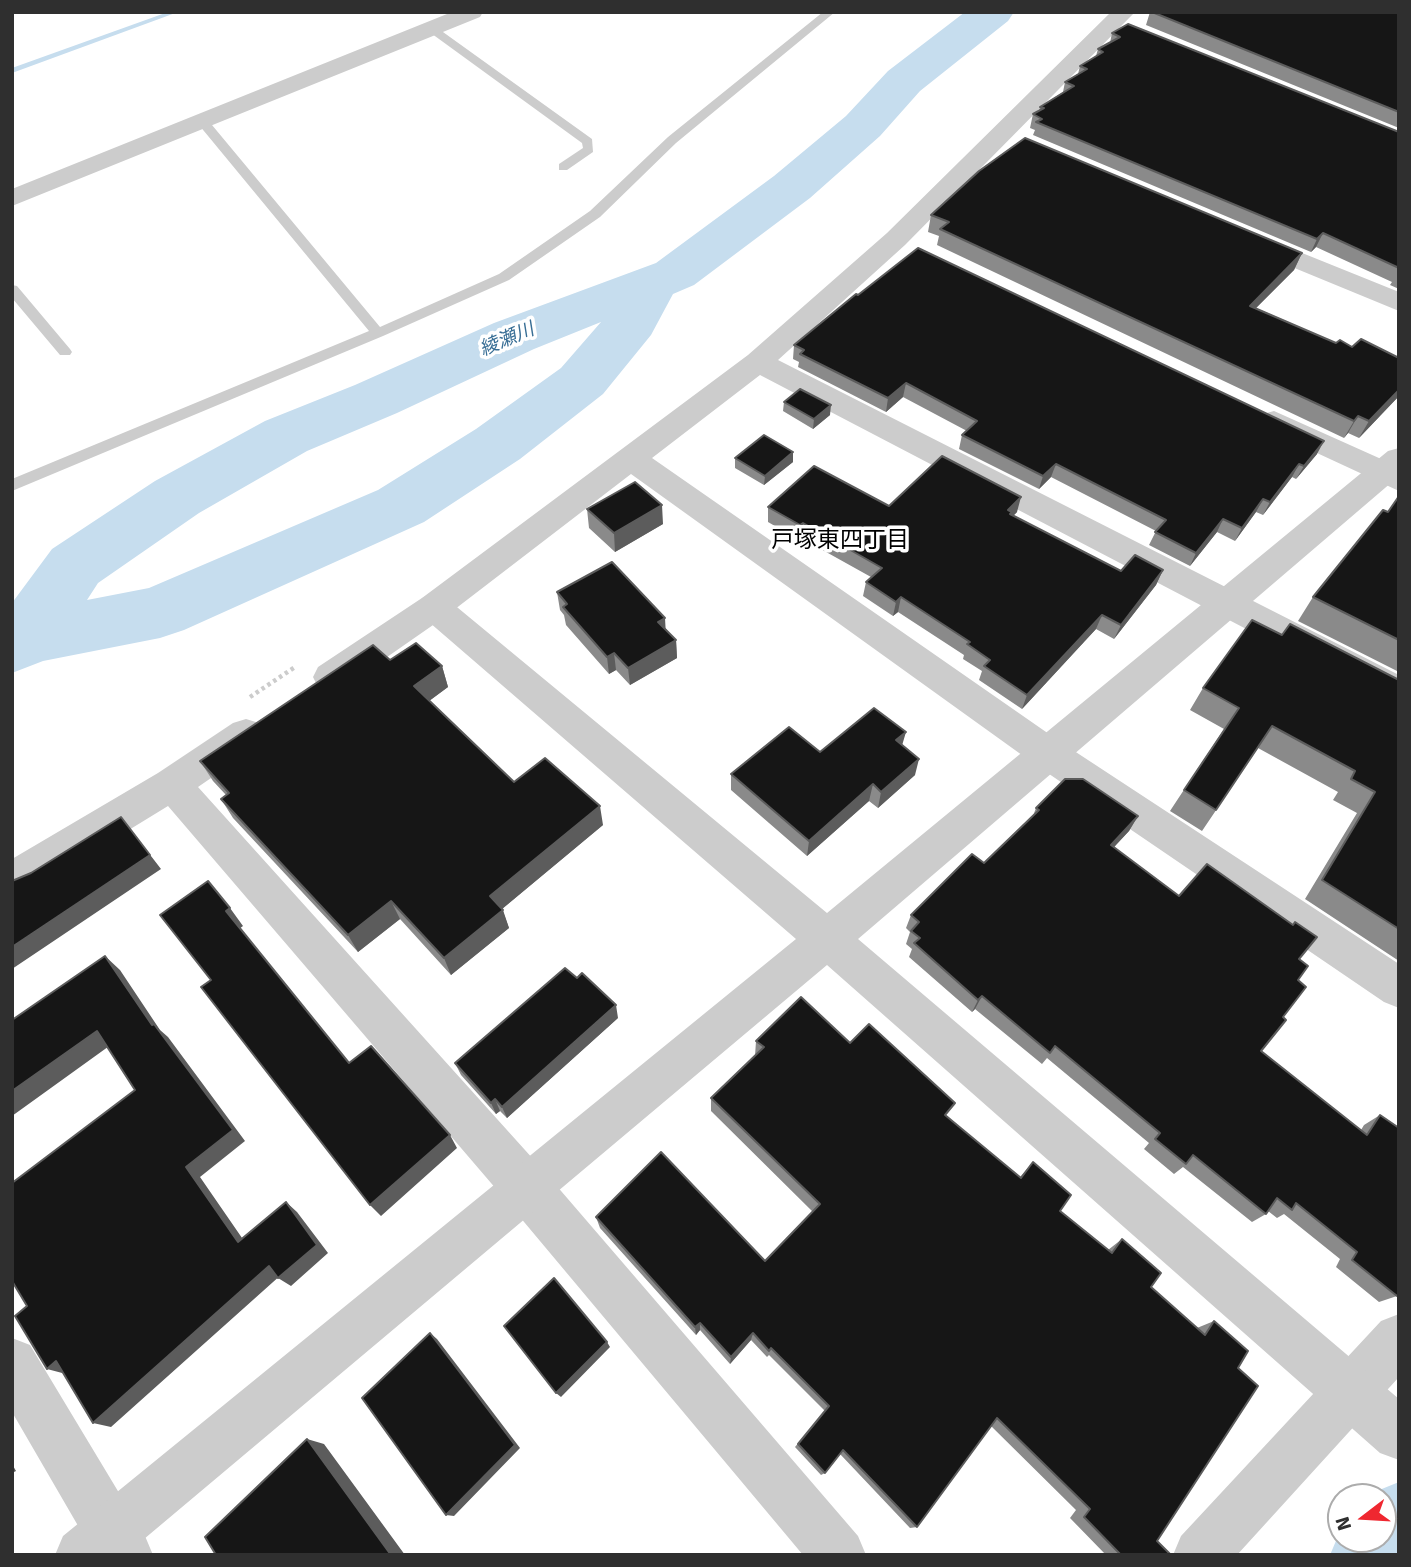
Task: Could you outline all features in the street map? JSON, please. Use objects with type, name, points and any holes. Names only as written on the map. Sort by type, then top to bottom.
[{"type":"street","points":[[12,198],[472,12]]},
{"type":"street","points":[[309,691],[434,607],[632,459],[909,245],[970,165],[1016,140],[1127,23]]},
{"type":"street","points":[[1233,232],[1399,302]]},
{"type":"street","points":[[758,362],[1399,692]]},
{"type":"street","points":[[12,1363],[107,1546],[526,1187],[827,939],[1046,752],[1226,603],[1394,471],[1246,407]]},
{"type":"street","points":[[632,459],[1046,752],[1399,988]]},
{"type":"street","points":[[434,607],[827,939],[1396,1431]]},
{"type":"street","points":[[12,880],[172,783],[274,715]]},
{"type":"street","points":[[172,783],[526,1187],[839,1555]]},
{"type":"street","points":[[1200,1555],[1399,1339]]},
{"type":"lane","points":[[12,485],[378,333],[505,277],[595,214],[672,140],[830,12]]},
{"type":"lane","points":[[432,29],[588,142],[589,149],[563,167]]},
{"type":"lane","points":[[203,122],[378,333]]},
{"type":"lane","points":[[12,289],[65,352]]},
{"type":"building","points":[[1152,12],[1399,13],[1399,112]]},
{"type":"building","points":[[1128,24],[1399,132],[1399,268],[1323,233],[1317,239],[1036,122],[1042,119],[1033,114],[1074,86],[1065,82],[1087,69],[1080,66],[1103,52],[1098,49],[1120,37],[1112,33]]},
{"type":"building","points":[[1025,138],[1302,253],[1250,306],[1336,343],[1340,340],[1352,347],[1361,339],[1399,358],[1399,390],[1369,421],[1358,416],[1354,421],[940,229],[949,222],[931,215],[979,171]]},
{"type":"building","points":[[918,248],[1324,441],[1304,466],[1299,464],[1270,502],[1263,499],[1242,528],[1223,519],[1196,553],[1155,532],[1166,520],[1056,464],[1043,476],[962,435],[977,421],[906,383],[888,398],[800,354],[804,350],[794,345]]},
{"type":"building","points":[[800,389],[831,405],[814,419],[784,402]]},
{"type":"building","points":[[764,435],[793,452],[765,476],[735,458]]},
{"type":"building","points":[[942,456],[1021,497],[1008,510],[1012,512],[1010,514],[1121,571],[1135,555],[1163,570],[1121,625],[1102,615],[1027,695],[984,666],[990,660],[967,644],[970,642],[901,597],[896,602],[866,582],[882,568],[803,523],[800,525],[768,507],[814,466],[889,506]]},
{"type":"building","points":[[635,482],[662,505],[614,533],[587,509]]},
{"type":"building","points":[[1399,496],[1399,640],[1313,597],[1383,510],[1388,512]]},
{"type":"building","points":[[612,562],[665,618],[658,622],[676,640],[628,668],[614,653],[607,657],[563,607],[567,604],[557,592]]},
{"type":"building","points":[[1252,620],[1282,635],[1290,624],[1399,680],[1399,929],[1322,880],[1375,792],[1351,779],[1355,771],[1272,726],[1216,810],[1184,790],[1239,708],[1203,688]]},
{"type":"building","points":[[416,643],[442,666],[414,686],[514,782],[545,758],[600,806],[490,896],[503,910],[444,958],[391,901],[348,935],[221,799],[229,793],[200,761],[373,645],[390,660]]},
{"type":"building","points":[[874,708],[906,732],[896,740],[919,759],[881,792],[873,784],[809,841],[731,774],[789,727],[820,752]]},
{"type":"building","points":[[1065,779],[1083,779],[1138,816],[1111,845],[1179,896],[1207,864],[1293,925],[1295,922],[1317,937],[1299,959],[1308,966],[1298,980],[1306,987],[1283,1017],[1286,1020],[1261,1051],[1367,1135],[1380,1115],[1399,1128],[1397,1296],[1352,1260],[1357,1252],[1296,1203],[1292,1210],[1277,1198],[1266,1214],[1193,1155],[1186,1164],[1155,1139],[1160,1133],[1055,1046],[1050,1053],[982,996],[978,1000],[914,943],[920,938],[911,931],[919,922],[911,915],[972,854],[984,863],[1039,810],[1036,808]]},
{"type":"building","points":[[121,817],[150,855],[12,947],[12,881],[31,873]]},
{"type":"building","points":[[208,881],[230,908],[226,911],[349,1063],[371,1046],[450,1135],[370,1205],[201,987],[211,980],[160,915]]},
{"type":"building","points":[[105,956],[152,1025],[154,1024],[233,1130],[186,1167],[238,1242],[286,1202],[317,1245],[278,1278],[269,1266],[93,1423],[56,1361],[47,1369],[15,1316],[27,1306],[12,1281],[12,1183],[135,1090],[97,1031],[12,1091],[12,1020]]},
{"type":"building","points":[[565,968],[577,978],[582,973],[616,1005],[502,1107],[495,1099],[491,1103],[455,1063]]},
{"type":"building","points":[[801,997],[850,1043],[869,1024],[955,1103],[945,1115],[1021,1178],[1033,1162],[1071,1195],[1060,1211],[1112,1253],[1122,1239],[1161,1273],[1151,1287],[1205,1335],[1214,1321],[1248,1351],[1238,1368],[1258,1386],[1157,1541],[1171,1555],[1121,1555],[1084,1517],[1090,1509],[997,1418],[917,1527],[843,1450],[825,1473],[798,1444],[829,1406],[753,1333],[731,1357],[700,1323],[695,1327],[596,1217],[661,1152],[765,1261],[820,1204],[711,1098],[764,1047],[756,1041]]},
{"type":"building","points":[[554,1278],[607,1342],[556,1393],[504,1326]]},
{"type":"building","points":[[430,1333],[515,1445],[446,1515],[362,1398]]},
{"type":"building","points":[[307,1439],[391,1555],[216,1555],[205,1537]]},
{"type":"waterway","points":[[12,71],[175,12]]},
{"type":"waterway","name":"綾瀬川","points":[[651,283],[675,274],[792,187],[863,126],[904,81],[993,12]]},
{"type":"waterway","name":"綾瀬川","points":[[25,638],[75,566],[177,497],[286,436],[376,399],[514,336],[651,283]]},
{"type":"waterway","points":[[25,638],[160,612],[401,506],[498,444],[582,381],[631,323],[651,283]]},
{"type":"waterway","name":"綾瀬川","points":[[12,646],[25,638]]},
{"type":"waterway","points":[[1384,1555],[1399,1535]]},
{"type":"district","name":"戸塚東四丁目","points":[[840,541]]}]
